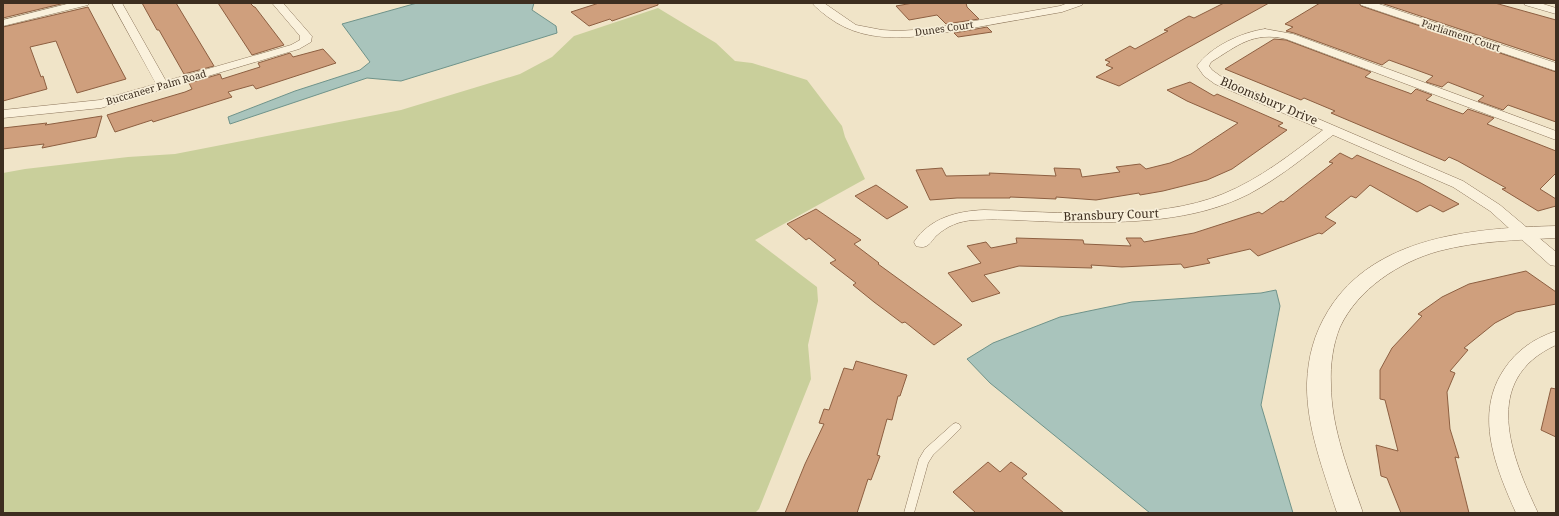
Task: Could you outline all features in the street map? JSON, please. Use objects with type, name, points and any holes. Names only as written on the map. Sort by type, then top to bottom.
[{"type":"street","points":[[3,23],[84,3]]},
{"type":"street","points":[[117,3],[163,86]]},
{"type":"street","name":"Buccaneer Palm Road","points":[[3,114],[92,105],[163,86],[295,47],[305,42],[306,36],[277,3]]},
{"type":"street","name":"Dunes Court","points":[[817,3],[850,27],[870,32],[894,34],[918,33],[945,29],[1062,9],[1078,3]]},
{"type":"street","name":"Parliament Court","points":[[1365,3],[1556,67]]},
{"type":"street","points":[[1529,3],[1556,11]]},
{"type":"street","name":"Bloomsbury Drive","points":[[1556,136],[1282,34],[1263,32],[1252,33],[1204,63],[1204,69],[1220,81],[1458,184],[1484,200],[1525,233],[1556,261]]},
{"type":"street","name":"Bransbury Court","points":[[922,242],[940,225],[957,218],[980,216],[1118,218],[1166,213],[1210,204],[1237,194],[1265,179],[1333,129]]},
{"type":"street","points":[[1350,513],[1328,446],[1321,403],[1320,365],[1323,349],[1334,317],[1353,292],[1365,280],[1399,259],[1424,249],[1458,240],[1525,233],[1556,232]]},
{"type":"street","points":[[1527,513],[1512,478],[1500,442],[1498,428],[1498,404],[1505,383],[1514,368],[1530,352],[1556,338]]},
{"type":"lane","points":[[909,513],[923,462],[929,452],[956,427]]},
{"type":"green space","points":[[658,8],[716,43],[735,61],[752,63],[807,80],[842,126],[845,137],[865,179],[755,240],[817,287],[818,301],[808,345],[811,379],[759,509],[755,513],[3,513],[3,173],[128,157],[175,154],[401,110],[520,74],[552,57],[574,36]]},
{"type":"water","points":[[417,3],[534,3],[532,10],[556,26],[557,33],[401,81],[367,78],[230,124],[228,117],[295,91],[360,70],[370,62],[342,24]]},
{"type":"water","points":[[1276,290],[1280,306],[1261,405],[1293,513],[1150,513],[990,383],[967,359],[993,343],[1060,317],[1132,302],[1261,293]]},
{"type":"building","points":[[3,3],[65,3],[3,18]]},
{"type":"building","points":[[142,3],[176,3],[214,66],[184,74]]},
{"type":"building","points":[[218,3],[250,3],[255,7],[284,45],[252,55]]},
{"type":"building","points":[[599,3],[658,3],[658,5],[612,21],[610,19],[589,26],[571,12]]},
{"type":"building","points":[[913,3],[966,3],[967,7],[979,19],[946,24],[937,15],[909,20],[896,6]]},
{"type":"building","points":[[1224,3],[1269,3],[1119,86],[1096,77],[1113,68],[1106,65],[1110,62],[1105,60],[1130,46],[1135,49],[1168,31],[1164,30],[1189,16],[1194,18]]},
{"type":"building","points":[[1320,3],[1359,3],[1361,6],[1556,72],[1556,122],[1508,105],[1503,110],[1478,101],[1484,96],[1448,82],[1442,87],[1426,82],[1433,76],[1389,60],[1382,65],[1286,31],[1293,27],[1285,24]]},
{"type":"building","points":[[1381,3],[1495,3],[1556,20],[1556,61]]},
{"type":"building","points":[[88,7],[126,79],[77,93],[56,41],[30,47],[47,89],[3,101],[3,27]]},
{"type":"building","points":[[987,27],[992,32],[958,37],[954,33]]},
{"type":"building","points":[[1274,39],[1286,40],[1371,72],[1365,77],[1411,94],[1416,89],[1432,95],[1426,100],[1463,114],[1468,109],[1494,118],[1487,124],[1556,151],[1556,173],[1540,189],[1556,199],[1556,206],[1538,211],[1502,189],[1506,188],[1458,161],[1449,157],[1445,161],[1331,113],[1335,111],[1304,98],[1301,100],[1225,69]]},
{"type":"building","points":[[323,49],[336,63],[256,89],[253,85],[228,92],[232,97],[153,122],[152,120],[115,132],[107,115],[185,92],[192,89],[189,83],[220,74],[222,79],[260,67],[258,63],[290,53],[293,57]]},
{"type":"building","points":[[1190,82],[1214,96],[1217,94],[1283,123],[1278,126],[1287,130],[1232,169],[1207,180],[1163,191],[1140,195],[1139,193],[1096,200],[1056,197],[1056,199],[1010,197],[930,200],[916,170],[942,168],[946,176],[990,175],[989,173],[1056,176],[1054,168],[1080,169],[1082,177],[1120,172],[1116,167],[1140,164],[1146,169],[1170,163],[1191,154],[1238,123],[1187,101],[1167,90]]},
{"type":"building","points":[[102,116],[96,137],[42,148],[44,144],[3,149],[3,128],[47,123],[45,125]]},
{"type":"building","points":[[1340,153],[1352,159],[1357,155],[1419,182],[1459,204],[1443,212],[1430,205],[1417,212],[1370,185],[1356,198],[1351,196],[1325,217],[1336,223],[1322,234],[1319,233],[1258,256],[1250,249],[1207,259],[1210,263],[1184,268],[1181,264],[1122,267],[1091,265],[1092,268],[1019,266],[984,275],[1000,293],[972,302],[948,273],[981,263],[967,246],[986,242],[991,248],[1017,243],[1016,238],[1083,240],[1084,244],[1131,246],[1126,238],[1141,238],[1144,242],[1194,233],[1259,212],[1262,214],[1281,201],[1283,202],[1333,163],[1329,162]]},
{"type":"building","points":[[876,185],[908,207],[887,219],[855,196]]},
{"type":"building","points":[[816,209],[861,240],[854,244],[879,263],[878,264],[962,325],[934,345],[905,322],[902,323],[874,302],[853,285],[856,283],[830,263],[836,260],[809,238],[806,240],[787,224]]},
{"type":"building","points":[[1526,271],[1556,292],[1556,304],[1516,312],[1495,323],[1464,348],[1468,350],[1450,371],[1455,373],[1447,392],[1450,429],[1459,458],[1455,457],[1469,513],[1401,513],[1387,478],[1381,476],[1376,445],[1398,451],[1385,400],[1380,399],[1380,370],[1392,348],[1422,316],[1418,314],[1442,297],[1469,284]]},
{"type":"building","points":[[856,361],[907,375],[900,396],[898,396],[892,420],[887,419],[877,455],[880,456],[871,480],[868,479],[857,513],[785,513],[805,464],[824,424],[819,423],[824,409],[829,410],[844,368],[853,370]]},
{"type":"building","points":[[1551,388],[1556,389],[1556,437],[1541,430]]},
{"type":"building","points":[[988,462],[1000,472],[1011,462],[1027,474],[1022,478],[1064,513],[976,513],[953,492]]}]
